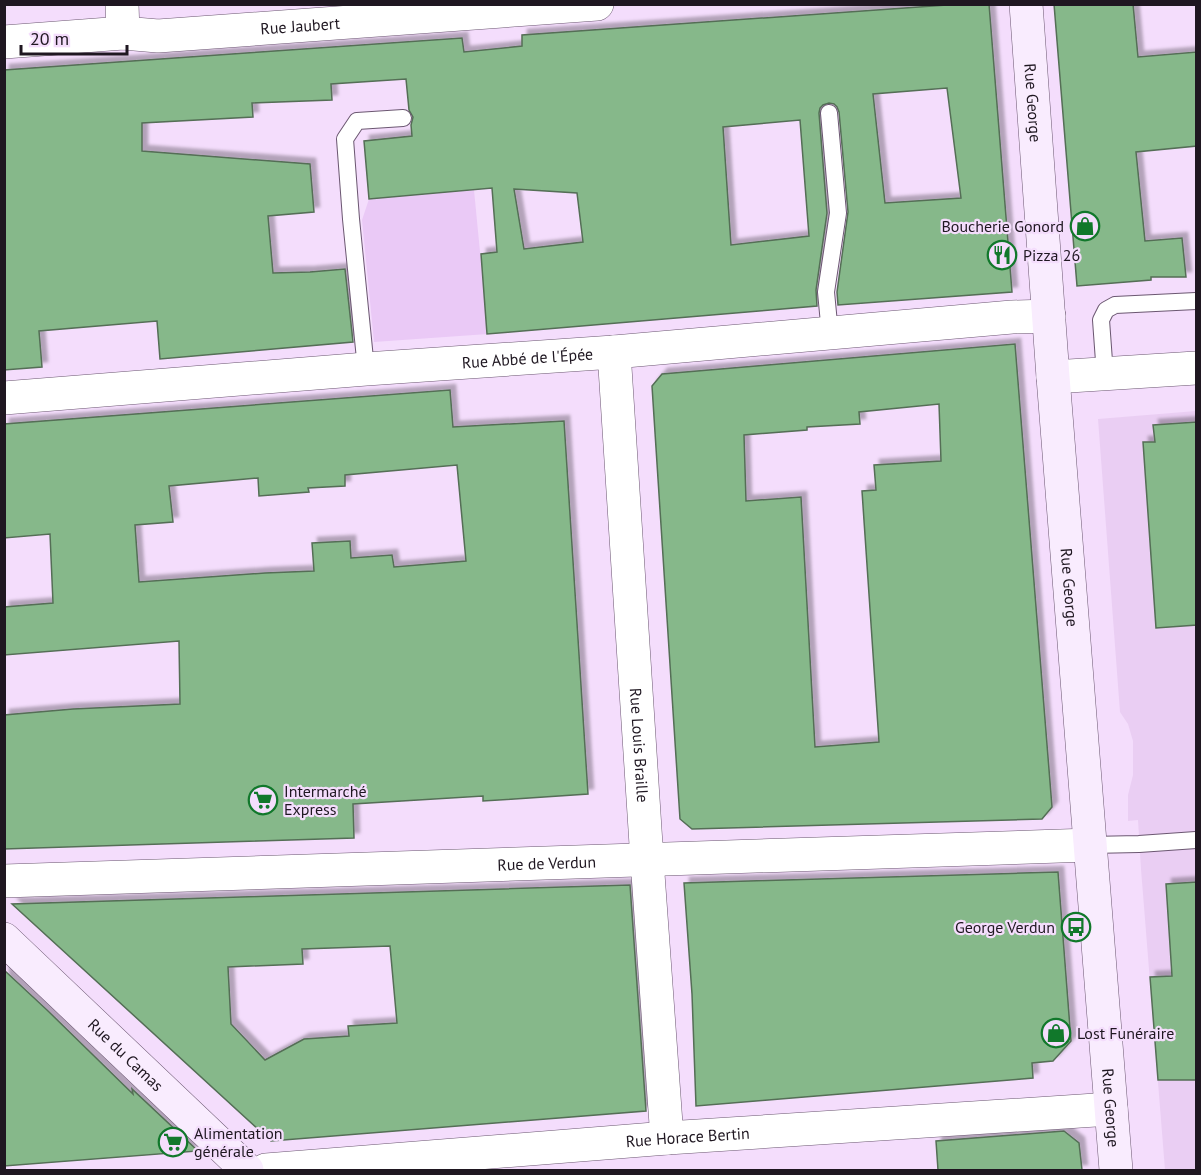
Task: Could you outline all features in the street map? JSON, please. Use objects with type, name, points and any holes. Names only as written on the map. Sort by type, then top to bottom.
[{"type":"street","name":"Rue Jaubert","points":[[4,42],[123,19],[158,36],[597,4]]},
{"type":"street","name":"Rue George","points":[[1026,4],[1116,1170]]},
{"type":"street","name":"Rue Abbé de l'Épée","points":[[4,398],[614,352],[1012,317],[1049,316]]},
{"type":"street","name":"Rue Louis Braille","points":[[614,352],[646,860],[667,1137]]},
{"type":"street","points":[[1053,377],[1197,368]]},
{"type":"street","name":"Rue de Verdun","points":[[4,880],[1090,845]]},
{"type":"street","name":"Rue du Camas","points":[[4,939],[247,1170]]},
{"type":"street","name":"Rue Horace Bertin","points":[[266,1170],[667,1137],[1111,1109]]},
{"type":"lane","points":[[830,113],[838,213],[826,292],[830,334]]},
{"type":"lane","points":[[366,369],[345,139],[357,121],[403,118]]},
{"type":"lane","points":[[1105,375],[1101,320],[1106,310],[1115,305],[1197,301]]},
{"type":"lane","points":[[1090,845],[1197,840]]},
{"type":"shaded area","points":[[474,190],[488,334],[374,342],[362,220],[369,199]]},
{"type":"shaded area","points":[[1196,411],[1196,1170],[1165,1170],[1138,820],[1128,821],[1128,795],[1133,775],[1133,741],[1128,724],[1120,712],[1098,419]]},
{"type":"building","points":[[961,4],[989,4],[1012,292],[838,305],[837,292],[848,212],[839,112],[834,104],[829,103],[820,108],[819,113],[827,213],[816,290],[817,306],[487,334],[481,254],[497,252],[492,188],[369,199],[364,141],[412,136],[413,117],[409,110],[406,79],[331,84],[332,100],[252,103],[253,117],[142,123],[142,151],[310,164],[314,212],[268,216],[273,273],[345,269],[353,342],[160,359],[157,321],[39,331],[42,367],[4,370],[4,70],[462,38],[464,52],[522,46],[522,35]],"holes":[[[947,88],[961,198],[885,203],[873,94]],[[800,120],[809,236],[731,245],[723,127]],[[514,189],[577,193],[583,242],[524,249]]]},
{"type":"building","points":[[1054,4],[1133,4],[1138,57],[1197,52],[1197,146],[1136,152],[1145,241],[1182,238],[1186,277],[1151,277],[1151,280],[1077,286]]},
{"type":"building","points":[[1015,344],[1052,807],[1042,819],[692,829],[680,819],[652,386],[662,374]],"holes":[[[939,404],[941,461],[874,465],[876,490],[862,491],[879,742],[815,747],[801,497],[746,501],[744,435],[807,430],[807,427],[860,424],[859,412]]]},
{"type":"building","points":[[450,390],[453,427],[564,421],[588,794],[483,801],[483,796],[353,804],[354,838],[4,849],[4,715],[180,704],[179,641],[4,655],[4,607],[53,603],[50,534],[4,538],[4,424]],"holes":[[[457,465],[466,561],[394,567],[392,555],[351,558],[350,541],[312,543],[314,571],[139,582],[135,525],[173,522],[169,486],[258,478],[259,496],[309,492],[308,488],[345,486],[345,475]]]},
{"type":"building","points":[[1197,422],[1197,625],[1156,628],[1143,442],[1155,442],[1153,425]]},
{"type":"building","points":[[1058,872],[1071,1041],[1053,1061],[1032,1063],[1033,1078],[696,1106],[692,994],[684,883]]},
{"type":"building","points":[[1197,882],[1197,1080],[1158,1080],[1150,977],[1172,976],[1166,884]]},
{"type":"building","points":[[630,885],[646,1111],[271,1141],[12,904]],"holes":[[[390,946],[397,1023],[348,1026],[349,1036],[304,1039],[265,1060],[231,1024],[228,967],[303,964],[302,949]]]},
{"type":"building","points":[[4,970],[133,1094],[132,1089],[198,1151],[4,1166]]},
{"type":"building","points":[[1064,1131],[1079,1143],[1082,1170],[938,1170],[936,1141]]},
{"type":"place","name":"Boucherie Gonord","points":[[1085,226]]},
{"type":"place","name":"Pizza 26","points":[[1002,255]]},
{"type":"place","name":"Intermarché Express","points":[[263,800]]},
{"type":"place","name":"George Verdun","points":[[1076,927]]},
{"type":"place","name":"Lost Funéraire","points":[[1056,1033]]},
{"type":"place","name":"Alimentation générale","points":[[173,1142]]}]
